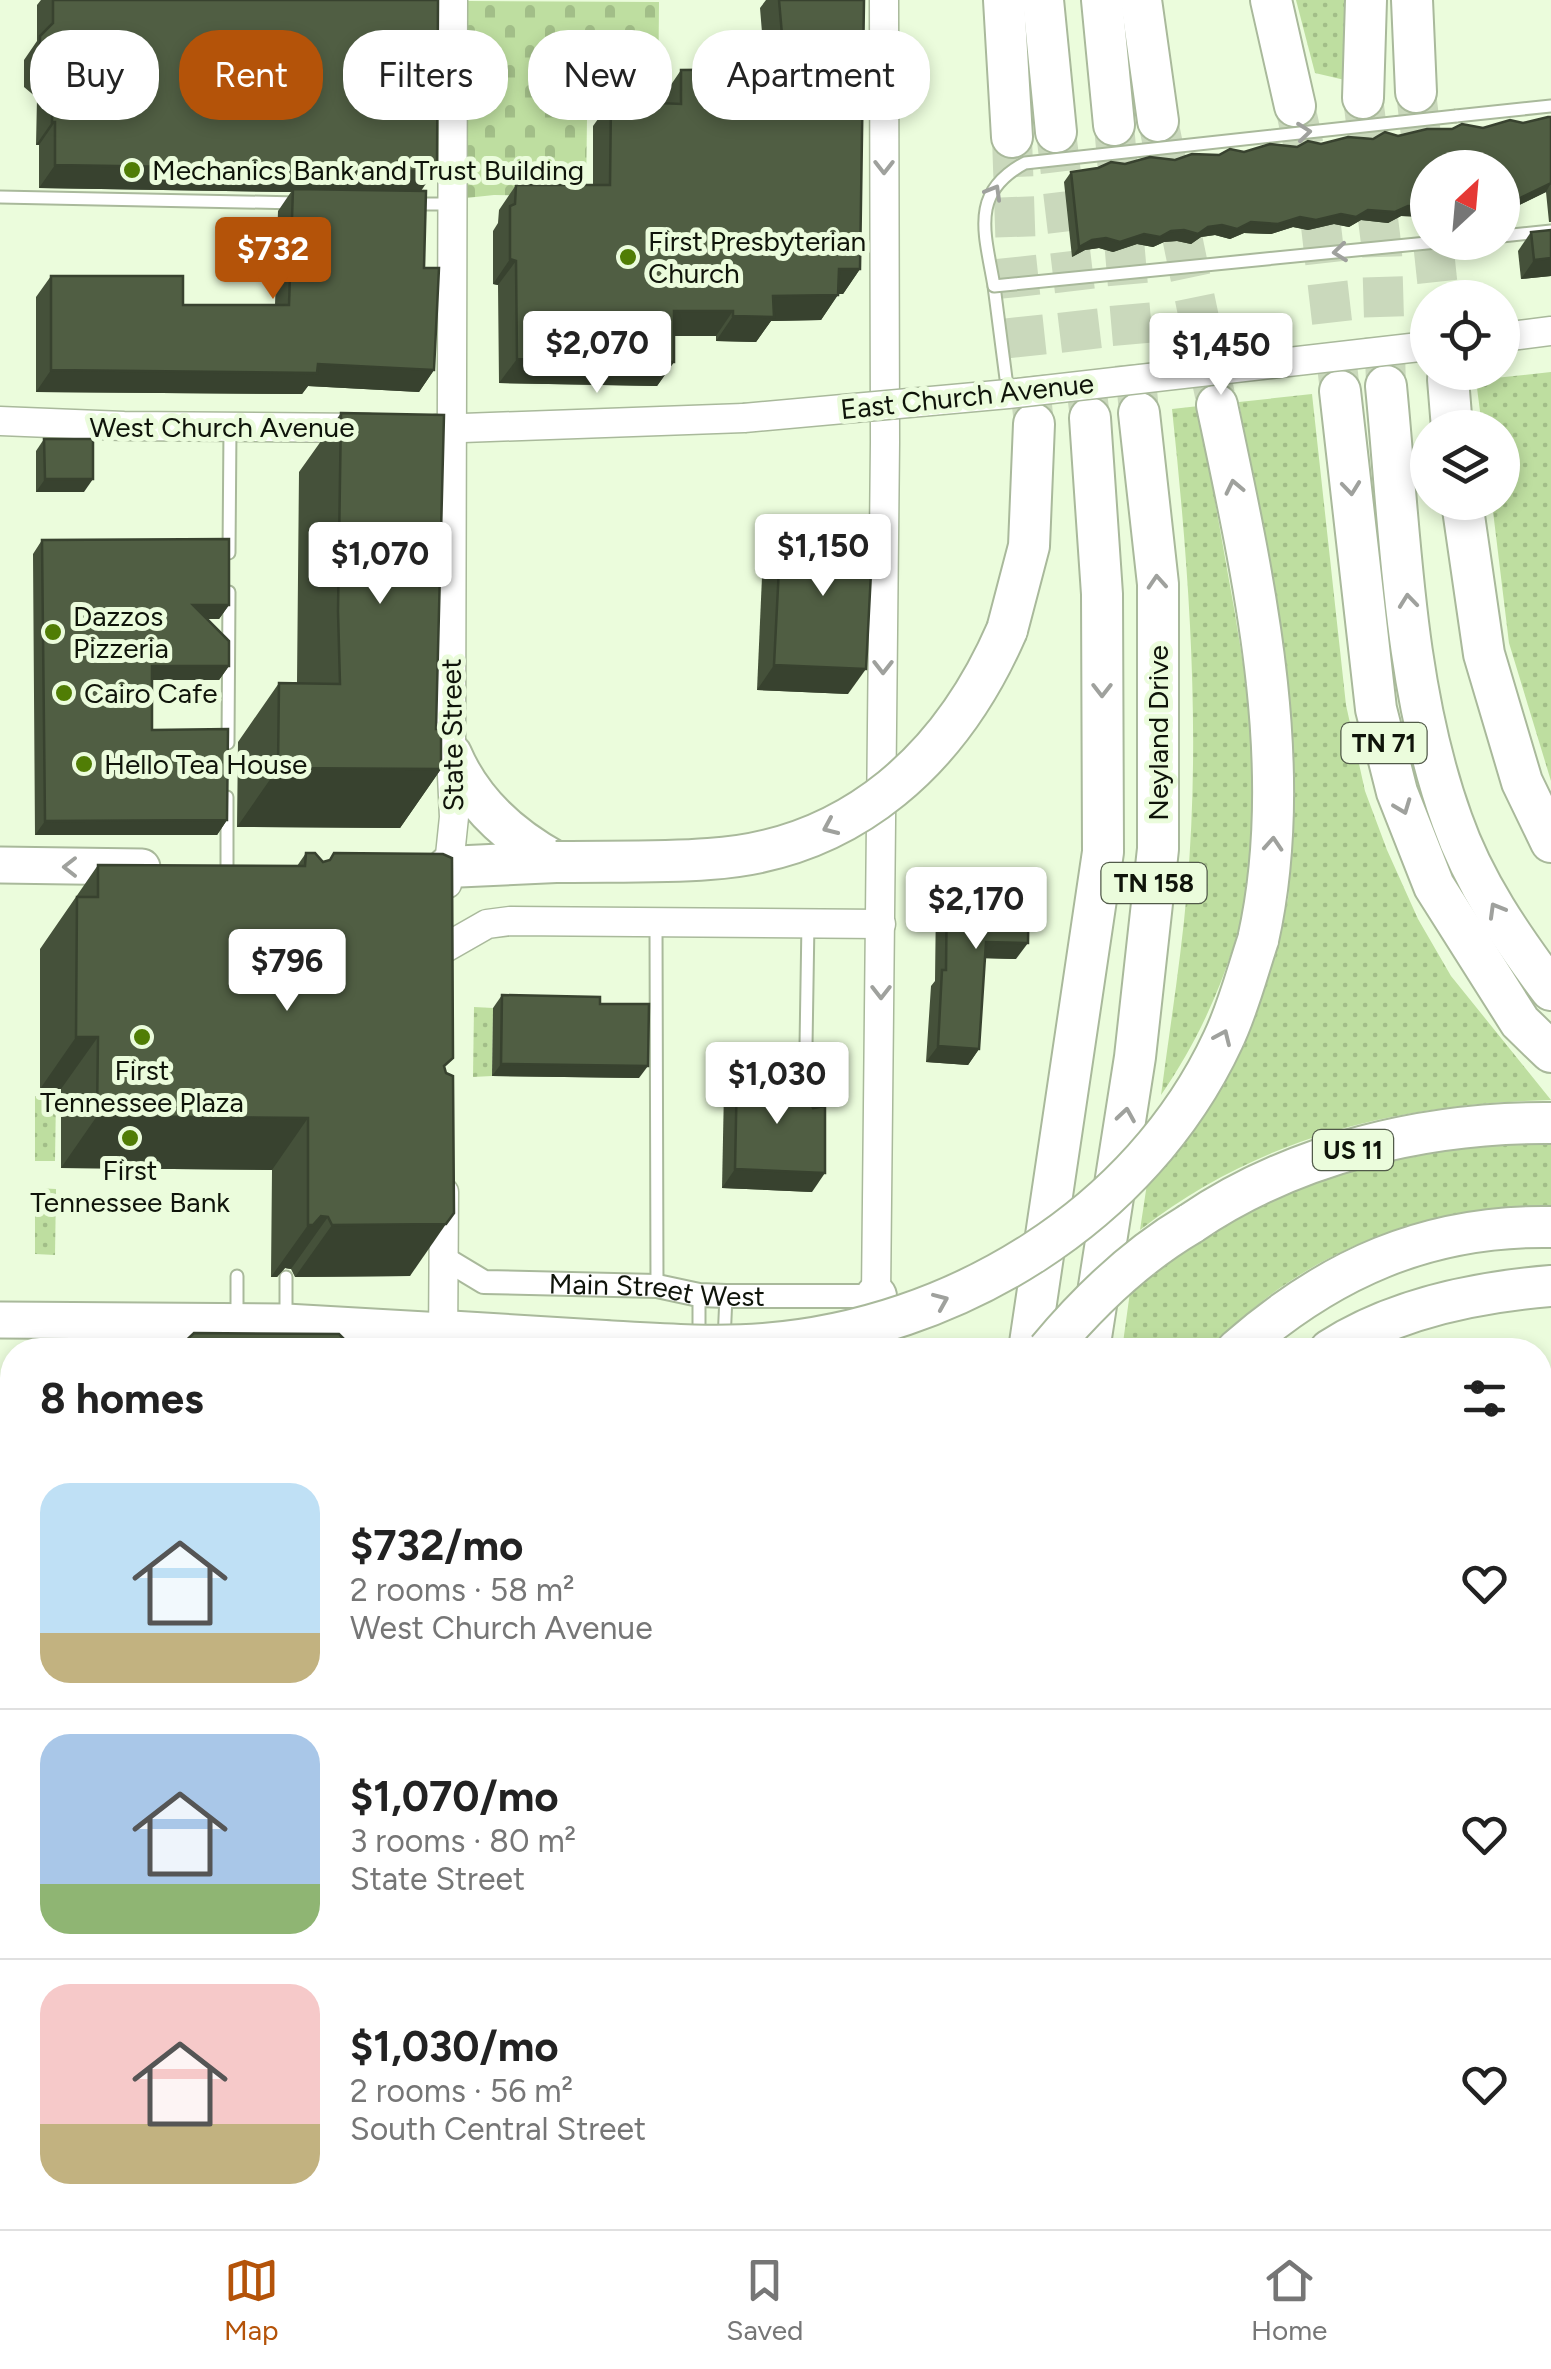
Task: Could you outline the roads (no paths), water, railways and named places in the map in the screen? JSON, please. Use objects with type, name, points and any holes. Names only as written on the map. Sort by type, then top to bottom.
[{"type":"highway","points":[[1004,0],[1012,137]]},
{"type":"highway","points":[[1043,0],[1056,132]]},
{"type":"highway","points":[[1102,0],[1114,126]]},
{"type":"highway","points":[[1141,0],[1158,121]]},
{"type":"highway","points":[[1272,0],[1295,106]]},
{"type":"highway","points":[[1363,98],[1366,0]]},
{"type":"highway","points":[[1412,0],[1416,92]]},
{"type":"highway","name":"TN 71","points":[[1386,386],[1418,701],[1436,768],[1452,822],[1475,873],[1510,934],[1551,990]]},
{"type":"highway","name":"TN 71","points":[[1340,391],[1376,708],[1397,792],[1434,886],[1520,1022],[1551,1052]]},
{"type":"highway","points":[[805,1338],[860,1330],[970,1288],[1040,1249],[1088,1214],[1126,1176],[1194,1092],[1224,1040],[1258,940],[1269,891],[1274,768],[1270,710],[1244,543],[1217,404]]},
{"type":"highway","name":"Neyland Drive","points":[[1091,1338],[1135,1057],[1158,849],[1158,584],[1139,413]]},
{"type":"highway","name":"Neyland Drive","points":[[1031,1338],[1102,852],[1102,594],[1090,418]]},
{"type":"highway","points":[[432,867],[711,859],[761,852],[847,820],[883,797],[942,740],[989,672],[1008,630],[1029,546],[1034,424]]},
{"type":"highway","points":[[1465,520],[1484,654],[1522,782],[1551,842]]},
{"type":"highway","points":[[451,754],[459,774],[486,810],[510,834],[556,862]]},
{"type":"highway","name":"US 11","points":[[1058,1338],[1122,1273],[1160,1242],[1289,1170],[1399,1137],[1541,1123]]},
{"type":"highway","points":[[1252,1338],[1303,1298],[1395,1250],[1454,1234],[1512,1226],[1551,1227]]},
{"type":"highway","points":[[1356,1338],[1405,1316],[1462,1298],[1551,1286]]},
{"type":"highway","points":[[876,1296],[876,1338]]},
{"type":"main road","points":[[0,865],[181,866],[240,871]]},
{"type":"main road","points":[[0,1320],[286,1322],[426,1338]]},
{"type":"street","name":"State Street","points":[[453,0],[454,817],[432,867],[445,958],[487,924],[656,921]]},
{"type":"street","points":[[876,1296],[885,424],[884,0]]},
{"type":"street","points":[[1520,335],[1551,332]]},
{"type":"street","name":"East Church Avenue","points":[[744,418],[1410,364]]},
{"type":"street","name":"West Church Avenue","points":[[0,421],[451,430],[744,418]]},
{"type":"street","points":[[656,921],[881,924]]},
{"type":"street","points":[[443,1338],[444,1171]]},
{"type":"street","name":"Main Street West","points":[[444,1258],[484,1282],[657,1286],[726,1296],[876,1296]]},
{"type":"lane","points":[[1008,394],[984,228],[985,208],[993,188],[1006,173],[1025,162],[1551,106]]},
{"type":"lane","points":[[0,197],[306,203]]},
{"type":"lane","points":[[398,204],[452,204]]},
{"type":"lane","points":[[1520,234],[1551,230]]},
{"type":"lane","points":[[994,286],[1410,245]]},
{"type":"lane","points":[[229,566],[230,428]]},
{"type":"lane","points":[[228,586],[228,763]]},
{"type":"lane","points":[[228,783],[240,871]]},
{"type":"lane","points":[[656,921],[657,1286]]},
{"type":"lane","points":[[804,1119],[808,922]]},
{"type":"lane","points":[[237,1276],[237,1322]]},
{"type":"lane","points":[[286,1277],[286,1322]]},
{"type":"lane","points":[[698,1338],[699,1295]]},
{"type":"lane","points":[[724,1338],[726,1296]]},
{"type":"tunnel","points":[[1416,92],[1423,150]]},
{"type":"tunnel","points":[[1363,98],[1382,251],[1386,386]]},
{"type":"tunnel","points":[[1295,106],[1321,226],[1340,391]]},
{"type":"tunnel","points":[[1158,121],[1217,405]]},
{"type":"tunnel","points":[[1114,125],[1139,413]]},
{"type":"tunnel","points":[[1056,132],[1090,418]]},
{"type":"tunnel","points":[[1012,137],[1016,256],[1034,424]]},
{"type":"tunnel","points":[[1435,260],[1437,280]]},
{"type":"place","name":"Mechanics Bank and Trust Building","points":[[132,170]]},
{"type":"place","name":"First Presbyterian Church","points":[[628,257]]},
{"type":"place","name":"Dazzos Pizzeria","points":[[53,632]]},
{"type":"place","name":"Cairo Cafe","points":[[64,693]]},
{"type":"place","name":"Hello Tea House","points":[[84,764]]},
{"type":"place","name":"First Tennessee Plaza","points":[[142,1037]]},
{"type":"place","name":"First Tennessee Bank","points":[[130,1138]]}]
